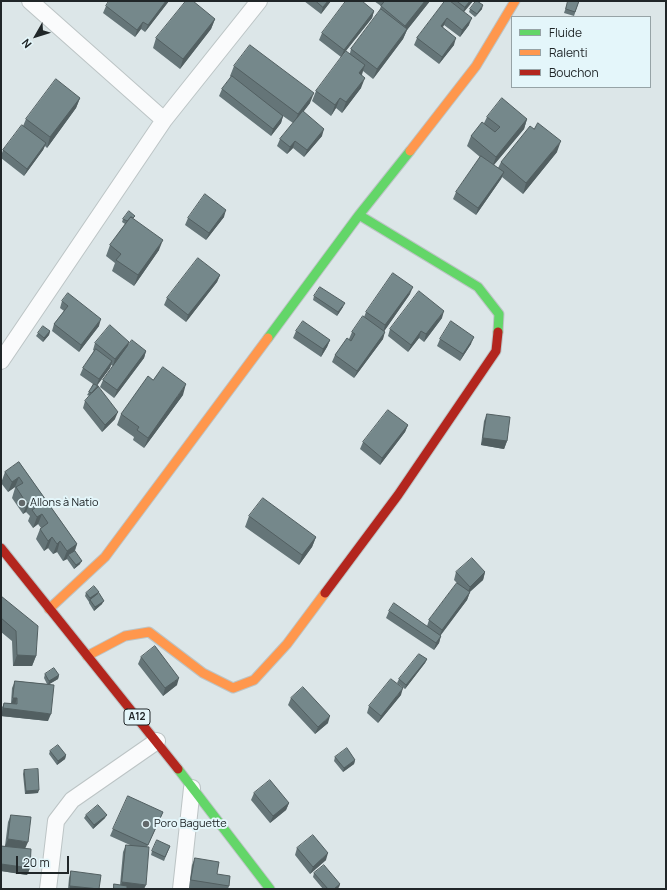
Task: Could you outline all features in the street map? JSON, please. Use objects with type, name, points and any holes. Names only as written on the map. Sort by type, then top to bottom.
[{"type":"street","points":[[30,1],[164,120]]},
{"type":"street","points":[[1,361],[164,120],[259,1]]},
{"type":"street","points":[[49,609],[105,557],[359,215],[476,66],[515,1]]},
{"type":"street","points":[[87,656],[125,636],[149,632],[203,673],[233,688],[254,680],[287,644],[398,495],[496,351],[499,314],[478,287],[359,215]]},
{"type":"street","name":"A12","points":[[1,548],[157,741],[270,889]]},
{"type":"street","points":[[48,889],[56,821],[72,800],[157,741]]},
{"type":"street","points":[[181,889],[192,788]]},
{"type":"building","points":[[109,1],[166,1],[148,25],[143,22],[137,30],[106,6]]},
{"type":"building","points":[[186,1],[193,1],[215,19],[183,59],[156,38]]},
{"type":"building","points":[[316,1],[328,1],[323,7]]},
{"type":"building","points":[[346,1],[362,1],[374,11],[344,50],[322,33]]},
{"type":"building","points":[[385,1],[425,1],[405,26],[381,6]]},
{"type":"building","points":[[445,1],[450,1],[472,18],[462,30],[447,18],[441,26],[456,38],[442,57],[417,38]]},
{"type":"building","points":[[457,1],[470,1],[465,7]]},
{"type":"building","points":[[476,1],[483,5],[477,14],[470,9]]},
{"type":"building","points":[[568,1],[579,1],[575,12],[566,9]]},
{"type":"building","points":[[381,9],[407,29],[377,69],[351,49]]},
{"type":"building","points":[[250,45],[314,93],[298,114],[234,66]]},
{"type":"building","points":[[346,51],[365,65],[359,73],[365,78],[346,102],[340,98],[335,105],[316,91]]},
{"type":"building","points":[[232,76],[283,116],[273,129],[222,89]]},
{"type":"building","points":[[56,79],[80,98],[50,137],[26,119]]},
{"type":"building","points":[[502,98],[527,119],[496,157],[471,136],[482,122],[495,132],[500,127],[487,117]]},
{"type":"building","points":[[303,111],[324,129],[307,150],[295,141],[290,147],[280,139]]},
{"type":"building","points":[[538,123],[561,141],[526,183],[501,162],[530,126],[534,129]]},
{"type":"building","points":[[22,125],[46,143],[27,169],[3,150]]},
{"type":"building","points":[[481,156],[504,172],[478,208],[456,192]]},
{"type":"building","points":[[205,194],[226,210],[209,233],[188,218]]},
{"type":"building","points":[[129,211],[135,216],[133,218],[131,217],[127,221],[123,219]]},
{"type":"building","points":[[131,217],[163,240],[138,275],[116,260],[121,254],[110,245]]},
{"type":"building","points":[[198,258],[220,275],[188,315],[167,298]]},
{"type":"building","points":[[393,273],[413,287],[385,325],[366,312]]},
{"type":"building","points":[[320,287],[345,303],[338,312],[314,296]]},
{"type":"building","points":[[419,291],[444,311],[426,334],[421,331],[411,345],[390,329]]},
{"type":"building","points":[[68,293],[101,319],[81,345],[54,324],[68,306],[62,301]]},
{"type":"building","points":[[363,316],[385,332],[357,371],[335,355],[347,338],[351,341],[355,334],[352,332]]},
{"type":"building","points":[[303,321],[330,340],[323,349],[296,331]]},
{"type":"building","points":[[451,321],[474,337],[463,354],[440,339]]},
{"type":"building","points":[[110,325],[129,342],[115,359],[95,343]]},
{"type":"building","points":[[43,326],[50,331],[44,338],[38,333]]},
{"type":"building","points":[[132,340],[146,351],[117,390],[103,380]]},
{"type":"building","points":[[96,349],[112,361],[99,379],[83,368]]},
{"type":"building","points":[[163,367],[186,384],[148,438],[137,430],[139,427],[121,414],[148,376],[153,380]]},
{"type":"building","points":[[94,384],[98,387],[92,393],[89,392]]},
{"type":"building","points":[[98,386],[118,412],[105,425],[85,401]]},
{"type":"building","points":[[388,410],[408,425],[382,458],[363,442]]},
{"type":"building","points":[[487,414],[510,417],[507,441],[483,438]]},
{"type":"building","points":[[19,462],[77,544],[67,551],[60,541],[57,544],[52,537],[48,541],[40,529],[48,523],[42,514],[37,517],[32,510],[35,508],[30,502],[27,504],[16,487],[23,483],[19,477],[12,482],[5,472]]},
{"type":"building","points":[[263,498],[316,537],[302,555],[249,516]]},
{"type":"building","points":[[75,551],[82,561],[76,565],[68,555]]},
{"type":"building","points":[[472,558],[485,572],[470,587],[456,572]]},
{"type":"building","points":[[457,583],[470,592],[442,630],[429,620]]},
{"type":"building","points":[[94,586],[99,592],[90,598],[86,593]]},
{"type":"building","points":[[99,593],[104,601],[95,607],[90,600]]},
{"type":"building","points":[[1,596],[38,626],[36,656],[17,655],[16,631],[1,618]]},
{"type":"building","points":[[394,603],[441,636],[436,643],[389,611]]},
{"type":"building","points":[[155,646],[179,678],[165,688],[141,657]]},
{"type":"building","points":[[419,654],[427,659],[406,685],[399,679]]},
{"type":"building","points":[[54,668],[59,675],[49,681],[45,674]]},
{"type":"building","points":[[391,679],[403,688],[381,716],[369,706]]},
{"type":"building","points":[[15,681],[54,685],[51,714],[3,708],[4,703],[17,704],[17,698],[13,698]]},
{"type":"building","points":[[303,687],[330,716],[318,727],[291,698]]},
{"type":"building","points":[[58,745],[66,755],[58,761],[50,751]]},
{"type":"building","points":[[347,748],[355,760],[344,768],[335,757]]},
{"type":"building","points":[[38,769],[39,790],[26,791],[24,770]]},
{"type":"building","points":[[270,780],[289,803],[273,816],[254,793]]},
{"type":"building","points":[[128,796],[163,812],[148,845],[113,829]]},
{"type":"building","points":[[98,805],[107,815],[94,825],[86,815]]},
{"type":"building","points":[[11,815],[31,817],[28,842],[8,839]]},
{"type":"building","points":[[313,835],[328,853],[313,867],[297,848]]},
{"type":"building","points":[[157,840],[170,846],[165,857],[152,851]]},
{"type":"building","points":[[126,845],[149,847],[146,885],[122,882]]},
{"type":"building","points":[[1,846],[31,849],[30,868],[1,864]]},
{"type":"building","points":[[195,858],[219,862],[217,874],[230,876],[229,886],[191,880]]},
{"type":"building","points":[[324,865],[340,884],[334,889],[328,889],[314,873]]},
{"type":"building","points":[[71,871],[101,875],[99,889],[70,886]]},
{"type":"building","points":[[114,884],[127,886],[127,889],[114,889]]},
{"type":"traffic: fast","points":[[268,338],[359,215],[410,151]]},
{"type":"traffic: fast","points":[[359,215],[478,287],[499,314],[498,332]]},
{"type":"traffic: fast","points":[[178,769],[270,889]]},
{"type":"traffic: slow","points":[[410,151],[476,66],[515,1]]},
{"type":"traffic: slow","points":[[49,609],[105,557],[268,338]]},
{"type":"traffic: slow","points":[[87,656],[125,636],[149,632],[203,673],[233,688],[254,680],[287,644],[325,593]]},
{"type":"traffic: jam","points":[[325,593],[398,495],[496,351],[498,332]]},
{"type":"traffic: jam","points":[[1,548],[178,769]]},
{"type":"place","name":"Allons à Natio","points":[[22,503]]},
{"type":"place","name":"Poro Baguette","points":[[146,824]]}]
